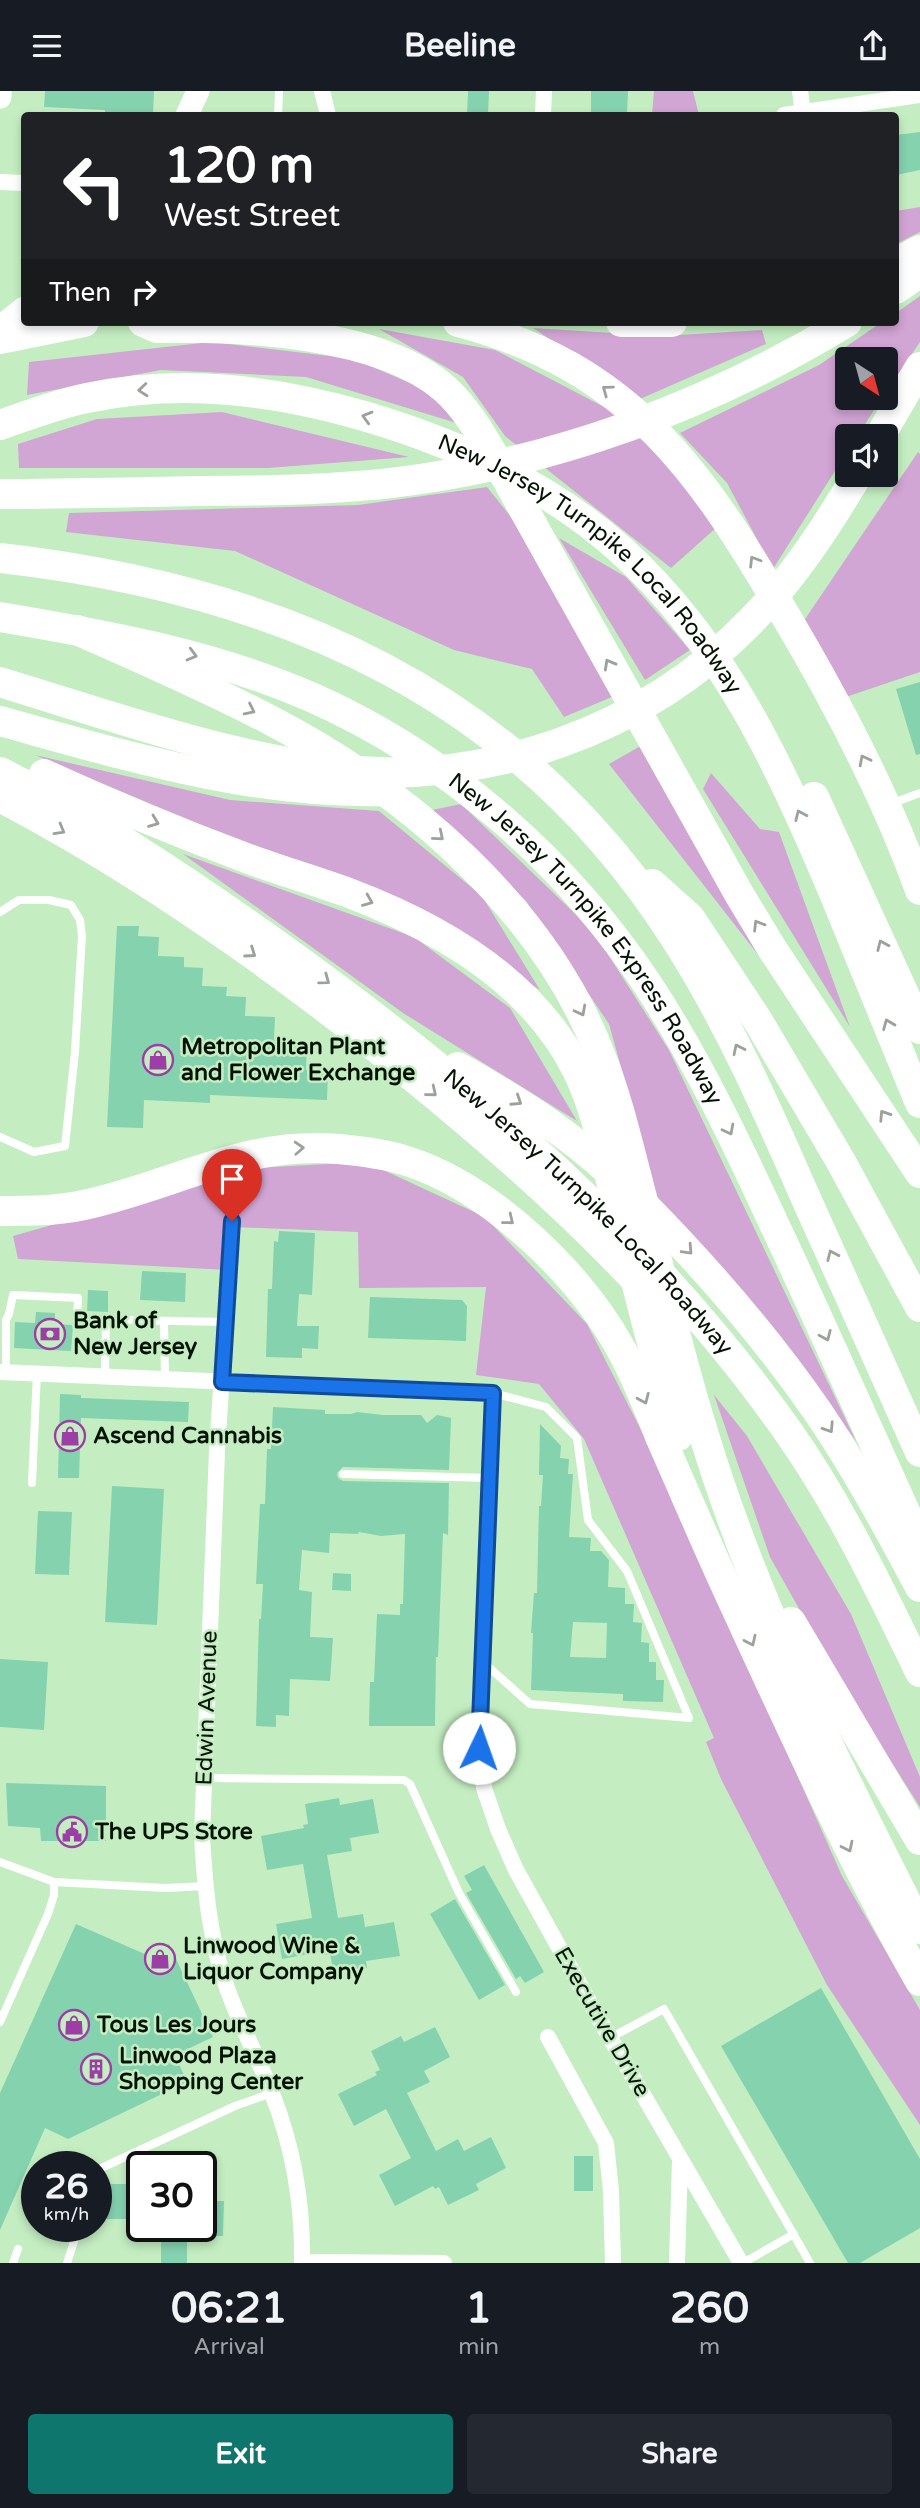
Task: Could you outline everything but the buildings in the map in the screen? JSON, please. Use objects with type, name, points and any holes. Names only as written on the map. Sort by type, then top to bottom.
[{"type":"highway","points":[[899,261],[920,250]]},
{"type":"highway","points":[[899,287],[920,272]]},
{"type":"highway","points":[[0,339],[64,326]]},
{"type":"highway","points":[[152,326],[258,329],[348,346],[409,365],[433,380],[456,400],[495,458],[739,894],[920,1173]]},
{"type":"highway","points":[[470,326],[516,341],[573,368],[619,399],[671,447],[701,482],[757,566],[807,651],[886,806],[920,890]]},
{"type":"highway","points":[[0,494],[298,490],[392,483],[469,471],[576,443],[683,405],[751,374],[839,326]]},
{"type":"highway","points":[[888,424],[916,381]]},
{"type":"highway","name":"New Jersey Turnpike Local Roadway","points":[[0,425],[88,398],[143,389],[197,387],[253,391],[307,401],[378,420],[432,439],[488,463],[578,516],[621,550],[652,581],[681,615],[734,688],[781,773],[820,859],[920,1103]]},
{"type":"highway","points":[[0,720],[131,757],[215,776],[290,788],[371,792],[435,788],[491,780],[548,759],[596,728],[666,691],[726,645],[767,603],[811,546],[850,487]]},
{"type":"highway","name":"New Jersey Turnpike Express Roadway","points":[[0,558],[96,572],[197,594],[286,622],[328,640],[411,683],[489,734],[536,773],[592,830],[652,903],[724,1022],[765,1104],[920,1452]]},
{"type":"highway","points":[[681,615],[747,678],[784,734],[920,1029]]},
{"type":"highway","name":"New Jersey Turnpike Express Roadway","points":[[0,617],[77,630],[202,658],[281,685],[349,716],[409,751],[468,792],[525,839],[559,874],[621,947],[647,984],[697,1067],[781,1238],[920,1545]]},
{"type":"highway","points":[[77,630],[231,700],[315,745],[404,808],[478,871],[528,927],[550,958],[587,1024],[613,1091],[683,1362],[715,1471],[775,1629],[920,1929]]},
{"type":"highway","points":[[0,682],[187,737],[289,762],[371,772],[449,769],[523,755],[596,728]]},
{"type":"highway","points":[[0,748],[29,729]]},
{"type":"highway","points":[[0,760],[41,773],[126,811],[407,918],[454,944],[503,978],[543,1017],[577,1070],[600,1137],[677,1434],[723,1579]]},
{"type":"highway","name":"New Jersey Turnpike Local Roadway","points":[[0,772],[70,809],[153,860],[394,1031],[528,1144],[629,1241],[703,1321],[788,1431],[850,1533],[920,1672]]},
{"type":"highway","points":[[0,797],[58,829],[201,918],[275,969],[383,1052],[478,1130],[524,1172],[631,1274],[722,1373],[788,1431]]},
{"type":"highway","points":[[592,830],[691,918],[758,1021],[817,1120],[920,1307]]},
{"type":"highway","points":[[394,1031],[515,1098],[596,1158],[670,1231],[744,1315],[818,1412],[863,1482],[920,1587]]},
{"type":"highway","points":[[0,1211],[47,1210],[83,1205],[226,1160],[257,1153],[298,1148],[335,1149],[373,1153],[407,1161],[439,1175],[487,1204],[535,1243],[575,1284],[600,1315],[630,1367],[723,1579],[841,1832],[920,1982]]},
{"type":"highway","points":[[751,1565],[789,1619],[920,1840]]},
{"type":"main road","points":[[0,91],[0,97]]},
{"type":"main road","points":[[188,112],[198,91]]},
{"type":"main road","points":[[0,327],[21,310]]},
{"type":"street","points":[[322,91],[327,112]]},
{"type":"street","points":[[542,112],[544,91]]},
{"type":"street","points":[[800,91],[803,112]]},
{"type":"street","points":[[810,112],[920,95]]},
{"type":"street","points":[[0,182],[21,183]]},
{"type":"street","name":"Edwin Avenue","points":[[232,1221],[216,1485],[202,1836],[205,1886],[213,1936],[226,1985],[286,2132],[297,2179],[302,2227],[302,2263]]},
{"type":"street","points":[[3,1372],[493,1393]]},
{"type":"street","name":"Executive Drive","points":[[493,1393],[479,1748],[484,1788],[516,1870],[610,2038],[742,2263]]},
{"type":"street","points":[[548,2038],[606,2143],[611,2191],[613,2263]]},
{"type":"street","points":[[677,2263],[681,2159]]},
{"type":"street","points":[[302,2263],[443,2263]]},
{"type":"lane","points":[[278,112],[279,91]]},
{"type":"lane","points":[[886,806],[920,793]]},
{"type":"lane","points":[[0,912],[19,900],[49,899],[71,905],[80,920],[82,936],[75,1052],[65,1146],[34,1152],[0,1137]]},
{"type":"lane","points":[[3,1372],[6,1320],[13,1295],[78,1298],[77,1319],[225,1322]]},
{"type":"lane","points":[[105,1377],[106,1320]]},
{"type":"lane","points":[[164,1321],[165,1380]]},
{"type":"lane","points":[[32,1483],[37,1373]]},
{"type":"lane","points":[[484,1663],[530,1704],[689,1718],[627,1571],[588,1520],[577,1438],[546,1407],[493,1393]]},
{"type":"lane","points":[[343,1474],[489,1478]]},
{"type":"lane","points":[[205,1778],[404,1780],[410,1784],[458,1893],[516,1992]]},
{"type":"lane","points":[[0,1862],[54,1882],[165,1888],[205,1886]]},
{"type":"lane","points":[[0,2022],[48,1914],[54,1895],[54,1882]]},
{"type":"lane","points":[[610,2038],[664,2009],[810,2263]]},
{"type":"lane","points":[[112,2163],[235,2106],[272,2093]]},
{"type":"lane","points":[[742,2263],[794,2234]]},
{"type":"lane","points":[[67,2263],[74,2242]]},
{"type":"lane","points":[[13,2263],[18,2249]]},
{"type":"shaded area","points":[[654,91],[693,91],[698,112],[652,112]]},
{"type":"shaded area","points":[[920,207],[920,232],[899,242],[899,210]]},
{"type":"shaded area","points":[[920,296],[920,342],[898,374],[898,347],[845,347],[876,326],[899,326],[899,311]]},
{"type":"shaded area","points":[[533,328],[662,336],[762,330],[766,344],[640,399]]},
{"type":"shaded area","points":[[379,329],[495,350],[608,409],[649,442],[717,527],[671,568],[505,436],[463,377]]},
{"type":"shaded area","points":[[211,342],[354,359],[424,389],[463,425],[306,377],[161,370],[27,395],[29,362]]},
{"type":"shaded area","points":[[835,354],[835,410],[874,410],[865,424],[835,424],[835,471],[773,569],[727,483],[680,433],[819,365]]},
{"type":"shaded area","points":[[222,412],[409,457],[268,468],[19,468],[18,444],[97,419]]},
{"type":"shaded area","points":[[918,452],[920,672],[840,699],[799,628],[894,487],[898,487],[898,482]]},
{"type":"shaded area","points":[[487,487],[518,526],[612,697],[564,717],[532,669],[454,650],[235,551],[66,532],[69,513],[358,505]]},
{"type":"shaded area","points":[[559,538],[626,577],[690,650],[645,680]]},
{"type":"shaded area","points":[[644,744],[777,979],[609,764]]},
{"type":"shaded area","points":[[35,755],[230,800],[379,811],[482,896],[540,990],[414,907],[253,847]]},
{"type":"shaded area","points":[[711,773],[760,829],[779,832],[850,1027],[703,789]]},
{"type":"shaded area","points":[[461,804],[593,931],[669,1050],[856,1441],[769,1324],[662,1213],[609,1024],[526,901],[432,810]]},
{"type":"shaded area","points":[[183,854],[414,937],[510,1008],[577,1121],[403,1013]]},
{"type":"shaded area","points":[[366,1162],[485,1217],[587,1324],[661,1469],[842,1876],[920,2010],[920,2125],[827,1985],[721,1779],[706,1742],[714,1738],[584,1439],[539,1384],[476,1375],[486,1287],[359,1288],[358,1232],[232,1227],[228,1270],[18,1259],[13,1236],[253,1168]]},
{"type":"shaded area","points":[[714,1395],[747,1436],[851,1614],[920,1777],[920,1807],[838,1678],[770,1557]]},
{"type":"place","name":"Metropolitan Plant and Flower Exchange","points":[[158,1060]]},
{"type":"place","name":"Bank of New Jersey","points":[[50,1334]]},
{"type":"place","name":"Ascend Cannabis","points":[[70,1436]]},
{"type":"place","name":"The UPS Store","points":[[72,1832]]},
{"type":"place","name":"Linwood Wine & Liquor Company","points":[[160,1959]]},
{"type":"place","name":"Tous Les Jours","points":[[74,2025]]},
{"type":"place","name":"Linwood Plaza Shopping Center","points":[[96,2069]]},
{"type":"route","points":[[232,1221],[222,1382],[493,1393],[479,1748]]}]
